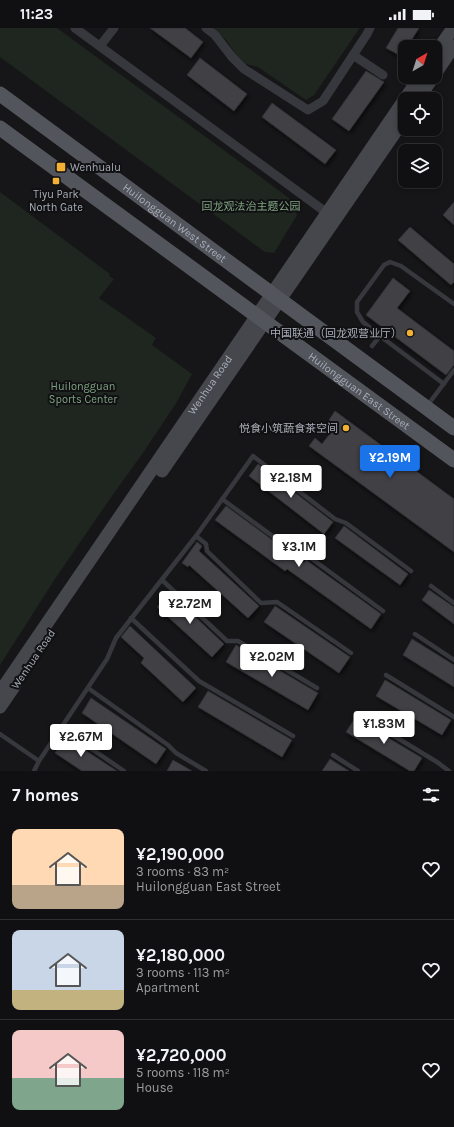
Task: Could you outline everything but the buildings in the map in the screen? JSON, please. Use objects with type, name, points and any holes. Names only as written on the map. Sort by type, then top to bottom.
[{"type":"main road","name":"Huilongguan West Street","points":[[0,94],[276,297]]},
{"type":"main road","points":[[0,128],[261,319]]},
{"type":"main road","points":[[276,297],[454,428]]},
{"type":"main road","name":"Huilongguan East Street","points":[[261,319],[454,460]]},
{"type":"street","points":[[75,28],[327,213]]},
{"type":"street","points":[[100,46],[114,28]]},
{"type":"street","points":[[206,28],[215,35],[232,57],[244,69],[308,110],[323,101],[370,28]]},
{"type":"street","points":[[442,44],[453,28]]},
{"type":"street","points":[[442,64],[454,46]]},
{"type":"street","points":[[353,55],[383,75]]},
{"type":"street","name":"Wenhua Road","points":[[276,297],[327,213],[415,84]]},
{"type":"street","name":"Wenhua Road","points":[[0,707],[276,297],[398,128]]},
{"type":"street","name":"Wenhua Road","points":[[0,692],[261,319]]},
{"type":"lane","points":[[444,384],[363,322],[357,312],[357,302],[384,265],[390,262],[401,266],[454,304]]},
{"type":"lane","points":[[372,346],[380,336]]},
{"type":"lane","points":[[426,407],[454,370]]},
{"type":"lane","points":[[34,771],[39,761],[107,659],[116,638],[196,536],[253,456],[335,519],[346,523],[411,571]]},
{"type":"lane","points":[[222,499],[297,554],[308,556],[383,611]]},
{"type":"lane","points":[[196,536],[206,544],[207,551],[261,603],[277,602],[351,653]]},
{"type":"lane","points":[[162,580],[227,641],[238,640],[317,688]]},
{"type":"lane","points":[[431,586],[454,603]]},
{"type":"lane","points":[[131,618],[199,681],[293,736]]},
{"type":"lane","points":[[415,634],[454,660]]},
{"type":"lane","points":[[386,675],[454,717]]},
{"type":"lane","points":[[88,688],[176,753],[206,771]]},
{"type":"lane","points":[[356,713],[437,762],[449,771]]},
{"type":"lane","points":[[61,728],[124,771]]},
{"type":"lane","points":[[0,734],[39,761]]},
{"type":"lane","points":[[333,755],[358,771]]},
{"type":"green space","name":"回龙观法治主题公园","points":[[0,28],[57,28],[289,198],[297,215],[274,253],[265,252],[0,57]]},
{"type":"green space","points":[[213,28],[359,29],[314,95],[306,100],[258,67],[246,64],[236,55],[227,41]]},
{"type":"green space","name":"Huilongguan Sports Center","points":[[0,192],[110,274],[109,276],[114,279],[99,298],[156,338],[152,345],[192,374],[175,405],[55,579],[0,665]]},
{"type":"place","name":"Wenhualu","points":[[61,167]]},
{"type":"place","name":"Tiyu Park North Gate","points":[[56,181]]},
{"type":"place","name":"中国联通（回龙观营业厅）","points":[[410,333]]},
{"type":"place","name":"悦食小筑蔬食茶空间","points":[[346,428]]}]
